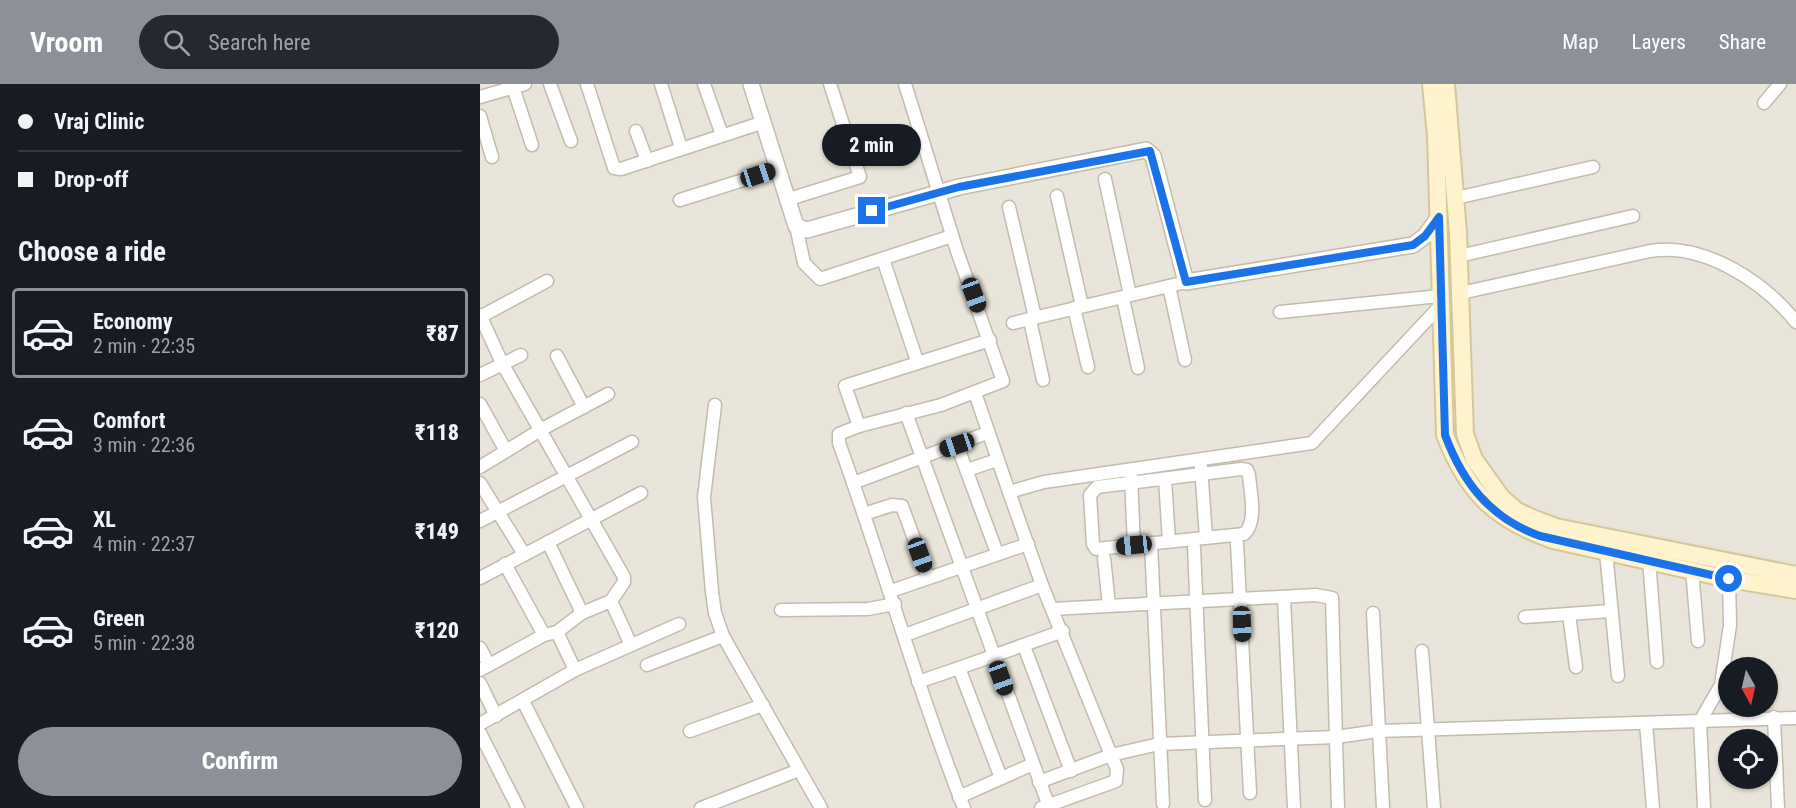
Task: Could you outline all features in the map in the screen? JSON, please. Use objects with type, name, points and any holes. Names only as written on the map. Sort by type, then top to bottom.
[{"type":"main road","points":[[1431,84],[1439,217],[1445,435],[1458,468],[1490,507],[1528,531],[1553,540],[1729,579],[1750,574],[1796,575]]},
{"type":"main road","points":[[1446,84],[1459,256],[1465,434],[1474,459],[1485,478],[1517,511],[1556,527],[1750,574],[1796,590]]},
{"type":"main road","points":[[1439,217],[1456,206]]},
{"type":"street","points":[[550,84],[571,141]]},
{"type":"street","points":[[587,84],[614,168],[621,169],[764,122]]},
{"type":"street","points":[[661,84],[681,148]]},
{"type":"street","points":[[704,84],[722,135]]},
{"type":"street","points":[[751,84],[789,199],[804,263],[820,279],[952,236]]},
{"type":"street","points":[[789,199],[860,177],[830,84]]},
{"type":"street","points":[[905,84],[952,236],[1003,381],[941,405],[859,426],[839,434],[839,443],[891,591],[918,682],[961,803],[1001,778],[1033,764]]},
{"type":"street","points":[[1764,103],[1780,84]]},
{"type":"street","points":[[480,97],[517,85],[532,145]]},
{"type":"street","points":[[480,116],[492,157]]},
{"type":"street","points":[[636,131],[647,161]]},
{"type":"street","points":[[796,226],[807,230],[939,192],[1150,151],[1186,282]]},
{"type":"street","points":[[1456,206],[1593,167]]},
{"type":"street","points":[[680,200],[778,169]]},
{"type":"street","points":[[1105,179],[1138,368]]},
{"type":"street","points":[[1057,196],[1088,367]]},
{"type":"street","points":[[1008,207],[1043,380]]},
{"type":"street","points":[[1459,256],[1633,216]]},
{"type":"street","points":[[1013,323],[1186,282],[1413,245],[1425,236],[1439,217]]},
{"type":"street","points":[[1461,293],[1650,251],[1668,250],[1726,264],[1778,300],[1796,322]]},
{"type":"street","points":[[883,259],[917,361]]},
{"type":"street","points":[[480,648],[485,668],[544,635],[557,632],[582,613],[611,600],[624,582],[624,577],[542,429],[502,363],[480,316],[546,281]]},
{"type":"street","points":[[1169,286],[1185,360]]},
{"type":"street","points":[[1280,312],[1440,301]]},
{"type":"street","points":[[1009,492],[1044,482],[1312,444],[1440,301]]},
{"type":"street","points":[[859,426],[845,386],[917,361],[990,340]]},
{"type":"street","points":[[480,375],[521,355]]},
{"type":"street","points":[[557,356],[584,407]]},
{"type":"street","points":[[906,413],[1040,782],[1045,806],[1116,781],[1118,769],[1063,631],[1042,585],[987,433],[975,393]]},
{"type":"street","points":[[480,467],[542,429],[608,394]]},
{"type":"street","points":[[480,404],[506,450]]},
{"type":"street","points":[[716,405],[704,497],[715,613],[723,636],[799,770],[817,807]]},
{"type":"street","points":[[853,483],[987,433]]},
{"type":"street","points":[[480,521],[632,442]]},
{"type":"street","points":[[957,445],[997,553]]},
{"type":"street","points":[[967,470],[997,460]]},
{"type":"street","points":[[1200,460],[1206,537]]},
{"type":"street","points":[[1130,470],[1134,545]]},
{"type":"street","points":[[1246,470],[1250,486],[1252,520],[1249,530],[1244,534],[1096,549],[1092,537],[1090,495],[1097,488],[1165,479],[1246,470]]},
{"type":"street","points":[[1165,479],[1168,541]]},
{"type":"street","points":[[480,483],[524,554]]},
{"type":"street","points":[[480,578],[641,493]]},
{"type":"street","points":[[864,514],[892,505],[902,506],[928,577]]},
{"type":"street","points":[[548,542],[582,613]]},
{"type":"street","points":[[1151,543],[1162,804]]},
{"type":"street","points":[[1237,543],[1250,794]]},
{"type":"street","points":[[891,591],[1028,544]]},
{"type":"street","points":[[1194,547],[1205,800]]},
{"type":"street","points":[[1606,552],[1617,676]]},
{"type":"street","points":[[1104,558],[1109,604]]},
{"type":"street","points":[[1649,560],[1657,662]]},
{"type":"street","points":[[505,564],[544,635]]},
{"type":"street","points":[[1692,569],[1698,641]]},
{"type":"street","points":[[1704,808],[1700,721],[1721,684],[1730,625],[1729,579]]},
{"type":"street","points":[[905,635],[1042,585]]},
{"type":"street","points":[[1052,609],[1109,604],[1316,595],[1332,598],[1338,808]]},
{"type":"street","points":[[1284,598],[1294,808]]},
{"type":"street","points":[[611,600],[631,645]]},
{"type":"street","points":[[780,610],[868,609],[895,604]]},
{"type":"street","points":[[1525,617],[1611,611]]},
{"type":"street","points":[[1373,612],[1383,808]]},
{"type":"street","points":[[1569,614],[1576,667]]},
{"type":"street","points":[[480,724],[575,670],[679,624]]},
{"type":"street","points":[[918,682],[1063,631]]},
{"type":"street","points":[[557,632],[575,670]]},
{"type":"street","points":[[647,665],[723,636]]},
{"type":"street","points":[[1024,646],[1071,771]]},
{"type":"street","points":[[1422,651],[1430,729],[1434,808]]},
{"type":"street","points":[[958,668],[1001,778]]},
{"type":"street","points":[[480,683],[496,716]]},
{"type":"street","points":[[523,701],[577,808]]},
{"type":"street","points":[[690,731],[763,705]]},
{"type":"street","points":[[1774,717],[1778,808]]},
{"type":"street","points":[[1040,782],[1111,755],[1158,744],[1291,740],[1378,731],[1795,718]]},
{"type":"street","points":[[1646,723],[1653,808]]},
{"type":"street","points":[[480,733],[518,808]]},
{"type":"street","points":[[701,808],[799,770]]},
{"type":"shaded area","points":[[480,84],[1796,84],[1796,808],[480,808]]},
{"type":"route","points":[[872,211],[959,187],[1146,150],[1150,151],[1153,156],[1186,282],[1413,245],[1425,236],[1439,217],[1445,435],[1458,468],[1472,487],[1490,507],[1510,521],[1540,536],[1729,579]]}]
